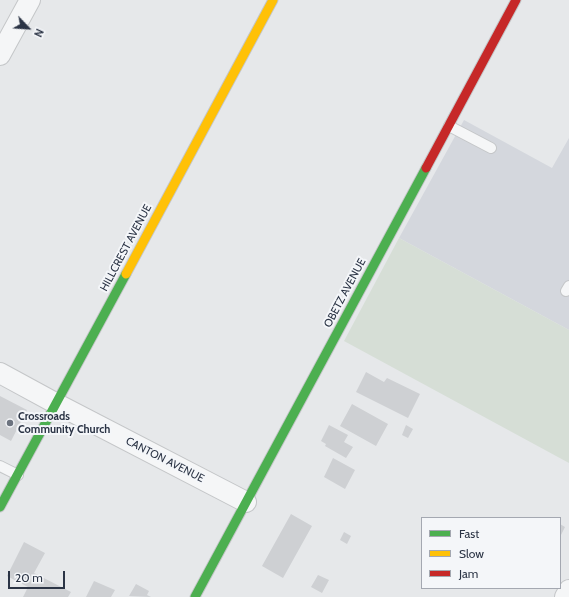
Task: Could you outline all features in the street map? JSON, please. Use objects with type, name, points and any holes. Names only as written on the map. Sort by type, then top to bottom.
[{"type":"street","points":[[0,55],[30,0]]},
{"type":"street","name":"HILLCREST AVENUE","points":[[0,508],[272,0]]},
{"type":"street","name":"OBETZ AVENUE","points":[[195,597],[516,0]]},
{"type":"street","name":"CANTON AVENUE","points":[[0,373],[56,404],[246,502]]},
{"type":"street","points":[[565,597],[569,590]]},
{"type":"lane","points":[[449,126],[491,148]]},
{"type":"lane","points":[[0,466],[18,475]]},
{"type":"shaded area","points":[[464,120],[552,168],[569,138],[569,330],[399,238]]},
{"type":"shaded area","points":[[399,238],[569,330],[569,463],[344,341]]},
{"type":"building","points":[[366,372],[384,382],[387,378],[420,394],[408,418],[356,392]]},
{"type":"building","name":"Crossroads Community Church","points":[[0,396],[27,410],[11,441],[0,435]]},
{"type":"building","points":[[352,404],[388,424],[376,446],[340,426]]},
{"type":"building","points":[[329,425],[348,435],[344,442],[353,447],[346,458],[325,446],[326,444],[321,441]]},
{"type":"building","points":[[406,425],[413,429],[408,438],[402,435]]},
{"type":"building","points":[[333,458],[355,470],[345,489],[324,477]]},
{"type":"building","points":[[291,514],[312,526],[283,578],[262,566]]},
{"type":"building","points":[[561,525],[565,527],[561,535]]},
{"type":"building","points":[[344,532],[351,536],[347,544],[340,540]]},
{"type":"building","points":[[24,542],[45,553],[34,573],[71,592],[68,597],[23,597],[28,587],[7,576]]},
{"type":"building","points":[[318,575],[329,580],[322,593],[311,587]]},
{"type":"building","points":[[94,581],[115,590],[111,597],[86,597]]},
{"type":"building","points":[[136,584],[149,591],[147,595],[151,597],[129,596]]},
{"type":"traffic: fast","points":[[195,597],[426,168]]},
{"type":"traffic: fast","points":[[0,507],[126,274]]},
{"type":"traffic: slow","points":[[126,274],[273,0]]},
{"type":"traffic: jam","points":[[426,168],[516,0]]},
{"type":"place","name":"Crossroads Community Church","points":[[10,423]]}]
